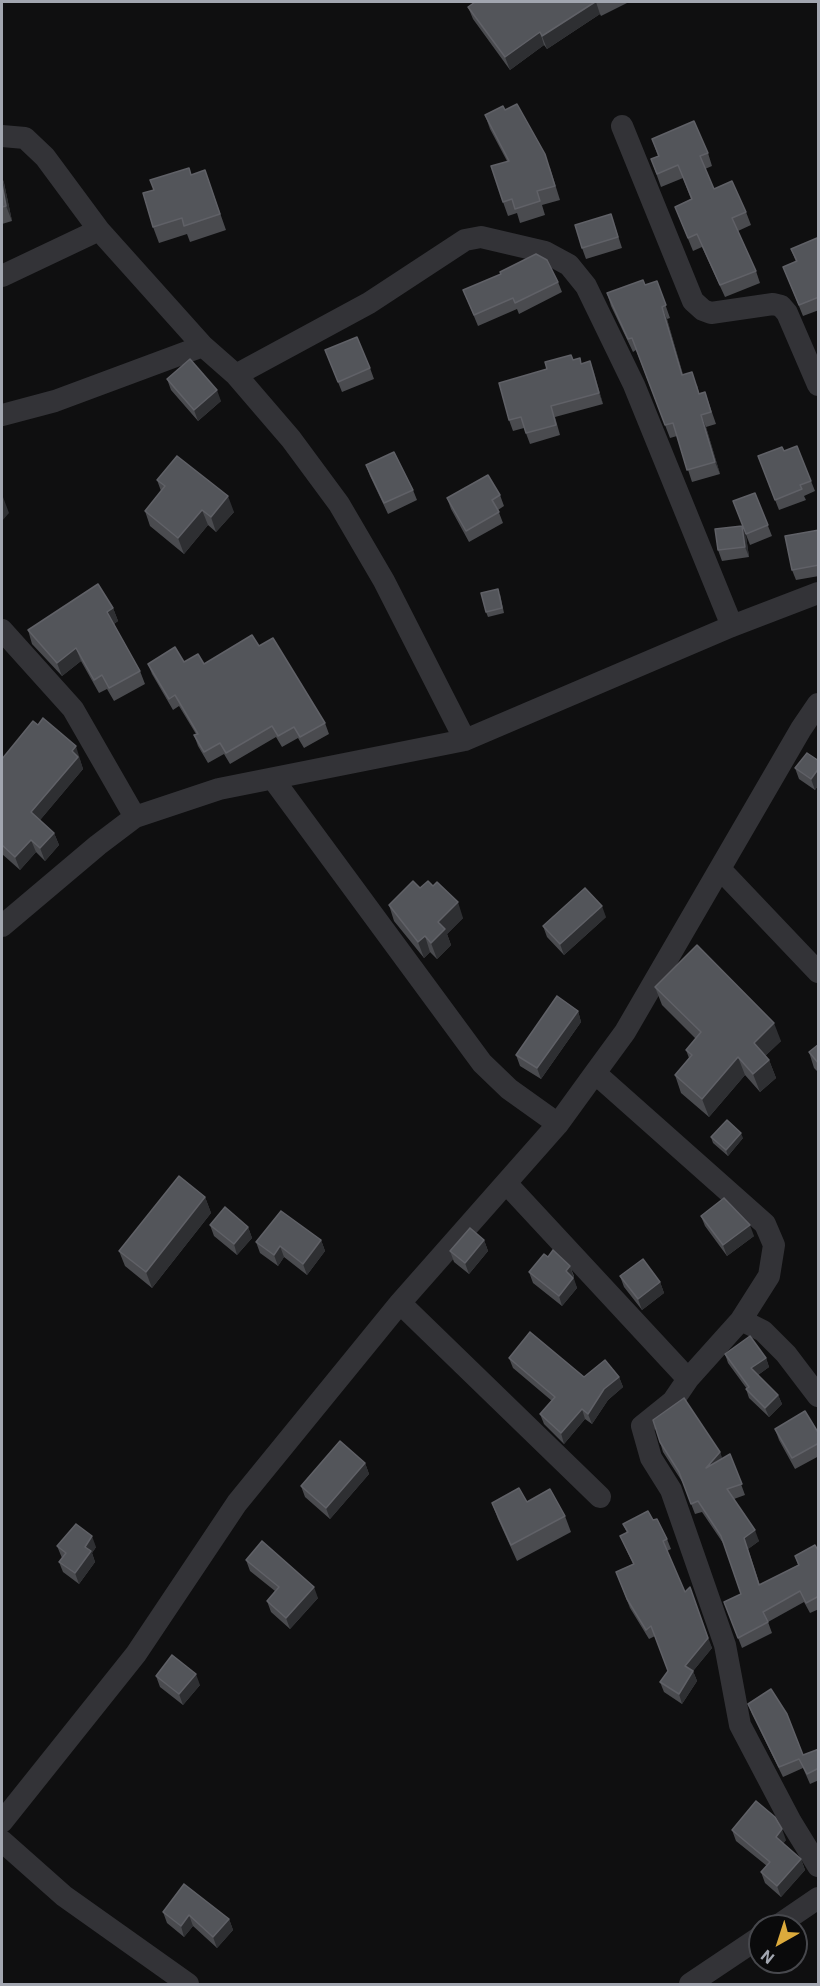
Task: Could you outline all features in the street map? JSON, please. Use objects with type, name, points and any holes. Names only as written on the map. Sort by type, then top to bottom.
[{"type":"street","points":[[622,126],[693,301],[703,310],[711,313],[773,304],[781,306],[788,313],[819,385]]},
{"type":"street","points":[[2,136],[25,138],[45,157],[99,230],[203,346],[236,375],[291,439],[339,504],[384,581],[465,740]]},
{"type":"street","points":[[2,276],[99,230]]},
{"type":"street","points":[[236,375],[369,303],[465,240],[481,237],[545,252],[569,265],[586,286],[634,385],[732,626]]},
{"type":"street","points":[[2,415],[55,401],[203,346]]},
{"type":"street","points":[[2,926],[135,817],[219,789],[465,740],[732,626],[819,593]]},
{"type":"street","points":[[2,630],[73,709],[135,817]]},
{"type":"street","points":[[2,1822],[136,1654],[237,1503],[400,1303],[558,1124],[625,1032],[801,729],[819,704]]},
{"type":"street","points":[[273,779],[482,1063],[508,1089],[558,1124]]},
{"type":"street","points":[[720,869],[819,972]]},
{"type":"street","points":[[595,1073],[765,1224],[774,1245],[774,1259],[769,1276],[741,1320],[687,1379],[673,1401],[642,1426],[651,1458],[671,1490],[725,1645],[740,1725],[791,1822],[819,1866]]},
{"type":"street","points":[[506,1184],[687,1379]]},
{"type":"street","points":[[400,1303],[600,1497]]},
{"type":"street","points":[[741,1320],[764,1331],[786,1354],[819,1396]]},
{"type":"street","points":[[2,1841],[64,1896],[188,1984]]},
{"type":"street","points":[[795,1914],[819,1898]]},
{"type":"street","points":[[690,1984],[748,1945]]},
{"type":"building","points":[[475,2],[595,2],[542,36],[540,32],[505,57],[468,7]]},
{"type":"building","points":[[517,104],[545,154],[555,186],[537,191],[540,201],[515,209],[512,199],[503,202],[491,166],[509,161],[485,115],[503,106],[505,110]]},
{"type":"building","points":[[694,121],[708,153],[700,156],[714,189],[732,181],[746,212],[732,218],[756,271],[720,285],[697,234],[688,238],[675,207],[692,199],[678,165],[657,174],[651,159],[659,156],[652,139]]},
{"type":"building","points":[[189,168],[191,175],[205,170],[220,214],[184,226],[182,218],[153,227],[143,193],[154,190],[150,180]]},
{"type":"building","points":[[2,184],[6,206],[2,207]]},
{"type":"building","points":[[611,214],[618,237],[582,248],[575,225]]},
{"type":"building","points":[[817,238],[819,243],[819,297],[799,305],[783,267],[797,261],[791,249]]},
{"type":"building","points":[[536,254],[547,260],[558,282],[515,303],[513,298],[474,315],[463,290],[501,274],[500,272]]},
{"type":"building","points":[[643,280],[645,285],[657,281],[666,305],[662,307],[682,375],[692,372],[699,394],[705,392],[711,412],[701,415],[715,462],[687,470],[673,423],[665,425],[632,338],[628,339],[607,293]]},
{"type":"building","points":[[357,337],[370,368],[338,382],[325,350]]},
{"type":"building","points":[[571,355],[573,360],[580,358],[581,364],[590,361],[599,393],[551,406],[556,425],[526,433],[521,417],[509,420],[499,383],[547,369],[545,362]]},
{"type":"building","points":[[190,359],[217,390],[194,410],[167,379]]},
{"type":"building","points":[[797,446],[811,481],[800,485],[802,489],[775,500],[758,456],[782,447],[784,451]]},
{"type":"building","points":[[394,452],[413,490],[384,503],[366,465]]},
{"type":"building","points":[[177,456],[228,496],[211,517],[202,510],[178,538],[145,511],[165,486],[157,480]]},
{"type":"building","points":[[488,475],[500,495],[492,500],[499,512],[466,531],[447,498]]},
{"type":"building","points":[[755,493],[768,525],[746,534],[733,501]]},
{"type":"building","points":[[742,526],[745,547],[718,550],[715,529]]},
{"type":"building","points":[[819,530],[819,565],[792,570],[785,536]]},
{"type":"building","points":[[98,584],[113,608],[107,612],[140,671],[109,688],[102,675],[94,680],[76,648],[57,663],[28,630]]},
{"type":"building","points":[[498,589],[502,608],[486,612],[481,593]]},
{"type":"building","points":[[252,635],[259,646],[273,638],[325,723],[300,737],[294,727],[278,736],[272,726],[226,753],[220,743],[204,752],[194,735],[198,734],[175,695],[169,699],[148,664],[175,647],[184,662],[198,654],[204,664]]},
{"type":"building","points":[[43,718],[76,746],[72,751],[78,757],[31,812],[54,833],[40,848],[31,840],[15,857],[2,845],[2,759],[33,721],[38,725]]},
{"type":"building","points":[[807,753],[819,761],[819,768],[811,779],[795,768]]},
{"type":"building","points":[[413,881],[420,888],[428,881],[433,886],[437,882],[458,902],[438,922],[445,929],[431,943],[425,936],[418,942],[389,905]]},
{"type":"building","points":[[585,888],[602,906],[560,944],[543,926]]},
{"type":"building","points":[[697,945],[774,1023],[754,1043],[769,1060],[753,1074],[738,1057],[702,1099],[675,1075],[692,1055],[686,1050],[701,1032],[655,987]]},
{"type":"building","points":[[557,996],[578,1011],[537,1068],[516,1055]]},
{"type":"building","points":[[819,1044],[819,1064],[809,1052]]},
{"type":"building","points":[[727,1120],[741,1133],[726,1150],[711,1137]]},
{"type":"building","points":[[179,1176],[205,1197],[146,1272],[119,1251]]},
{"type":"building","points":[[724,1198],[750,1225],[723,1245],[701,1216]]},
{"type":"building","points":[[225,1207],[248,1227],[234,1244],[210,1225]]},
{"type":"building","points":[[281,1211],[321,1240],[303,1264],[280,1246],[274,1255],[256,1242]]},
{"type":"building","points":[[470,1228],[484,1240],[465,1263],[450,1251]]},
{"type":"building","points":[[553,1250],[570,1266],[566,1271],[573,1278],[559,1296],[529,1272],[544,1254],[548,1257]]},
{"type":"building","points":[[643,1259],[660,1282],[638,1299],[620,1276]]},
{"type":"building","points":[[530,1332],[584,1377],[605,1360],[619,1377],[604,1389],[588,1414],[582,1409],[561,1433],[540,1414],[555,1397],[509,1358]]},
{"type":"building","points":[[750,1336],[766,1358],[751,1368],[778,1395],[765,1408],[746,1389],[749,1387],[725,1354]]},
{"type":"building","points":[[684,1398],[720,1452],[706,1468],[730,1454],[742,1484],[727,1489],[755,1530],[744,1538],[759,1585],[799,1565],[795,1556],[815,1545],[819,1552],[819,1596],[806,1603],[800,1591],[763,1612],[768,1622],[738,1638],[724,1602],[741,1594],[721,1536],[698,1501],[691,1504],[679,1472],[660,1442],[653,1420]]},
{"type":"building","points":[[805,1411],[819,1434],[819,1443],[792,1458],[775,1429]]},
{"type":"building","points":[[340,1441],[365,1463],[326,1508],[301,1486]]},
{"type":"building","points":[[519,1488],[527,1502],[550,1489],[565,1516],[511,1545],[492,1503]]},
{"type":"building","points":[[648,1511],[653,1520],[657,1519],[667,1539],[663,1541],[685,1592],[690,1587],[708,1638],[685,1666],[693,1671],[679,1694],[660,1682],[668,1671],[651,1626],[646,1630],[627,1599],[616,1572],[634,1564],[620,1536],[628,1532],[623,1524]]},
{"type":"building","points":[[76,1524],[92,1536],[85,1547],[91,1551],[75,1573],[59,1562],[66,1553],[57,1546]]},
{"type":"building","points":[[262,1541],[314,1587],[286,1618],[267,1601],[279,1587],[246,1560]]},
{"type":"building","points":[[172,1655],[196,1674],[179,1694],[156,1676]]},
{"type":"building","points":[[771,1689],[787,1714],[803,1755],[819,1749],[819,1768],[807,1774],[799,1759],[779,1767],[748,1704]]},
{"type":"building","points":[[756,1801],[775,1817],[782,1829],[776,1837],[801,1859],[777,1886],[761,1872],[770,1862],[732,1830]]},
{"type":"building","points":[[184,1884],[229,1919],[213,1937],[189,1915],[181,1926],[163,1912]]}]
